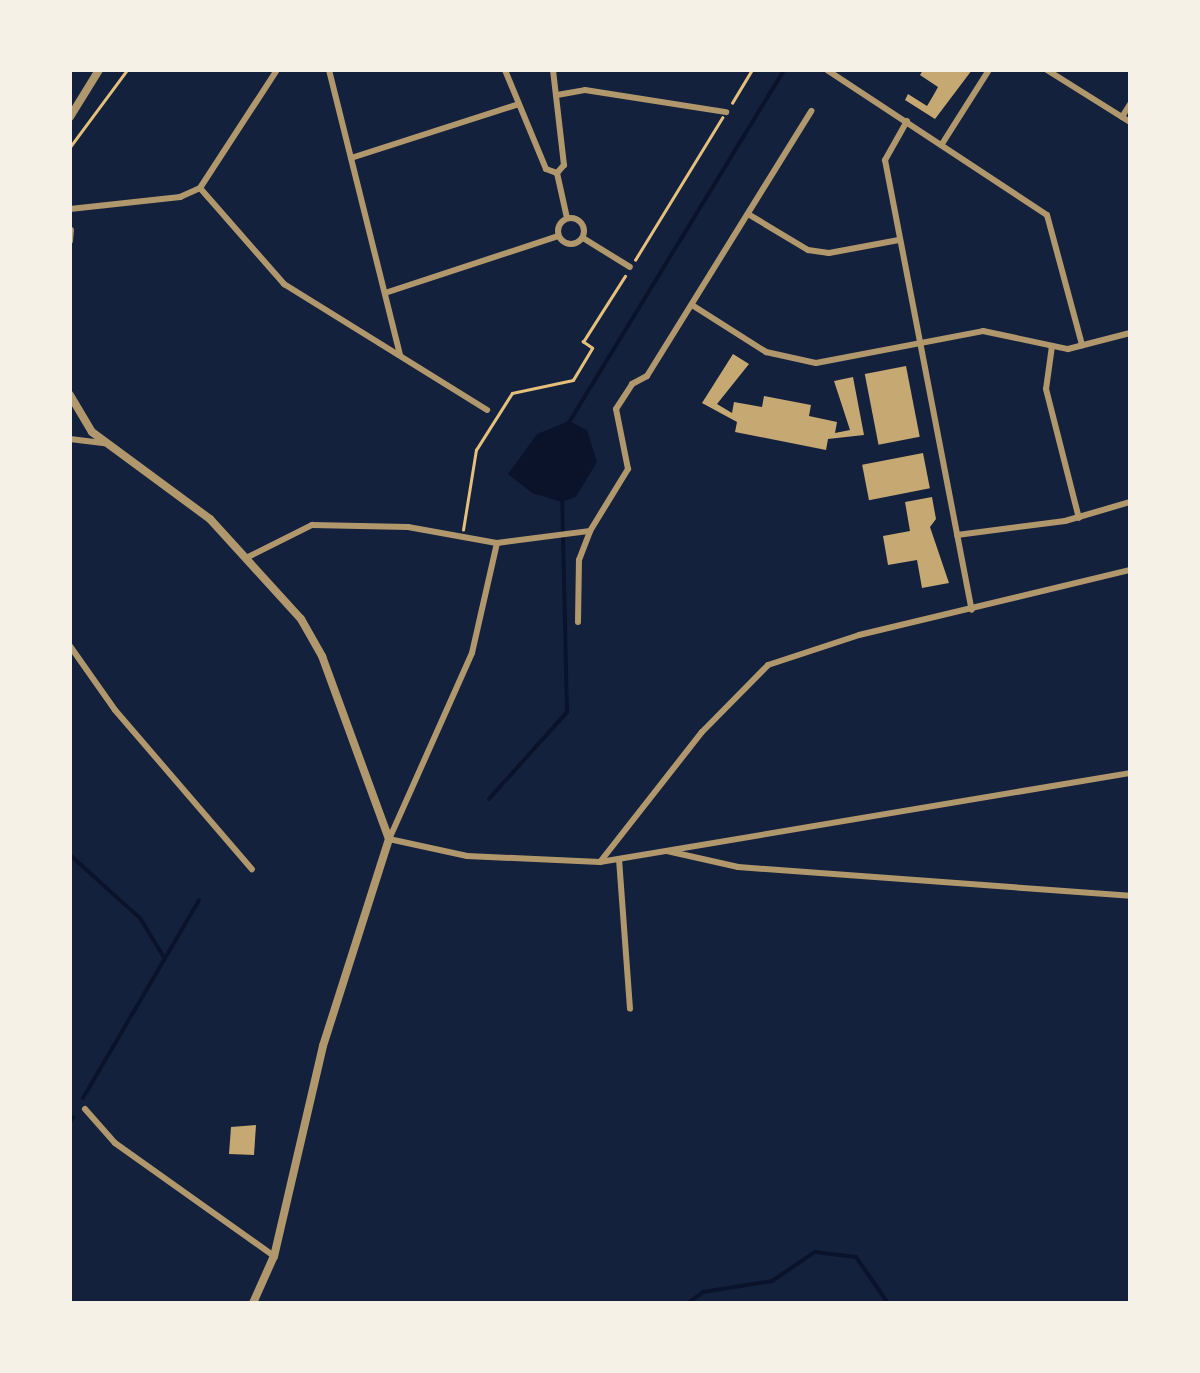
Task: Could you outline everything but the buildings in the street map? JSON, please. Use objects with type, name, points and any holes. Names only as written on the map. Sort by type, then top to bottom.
[{"type":"street","points":[[70,116],[99,70]]},
{"type":"street","points":[[70,209],[180,197],[200,188],[278,70]]},
{"type":"street","points":[[329,70],[401,356]]},
{"type":"street","points":[[505,70],[546,169],[557,174]]},
{"type":"street","points":[[553,70],[564,165],[557,174]]},
{"type":"street","points":[[942,144],[990,70]]},
{"type":"street","points":[[1047,70],[1130,122]]},
{"type":"street","points":[[830,75],[907,121],[1047,216],[1082,345]]},
{"type":"street","points":[[557,95],[584,90],[726,112]]},
{"type":"street","points":[[351,158],[519,104]]},
{"type":"street","points":[[1122,117],[1130,104]]},
{"type":"street","points":[[578,622],[579,560],[590,531],[628,469],[616,408],[632,384],[647,376],[811,110]]},
{"type":"street","points":[[907,121],[885,160],[972,610]]},
{"type":"street","points":[[386,292],[558,236],[567,218],[557,174]]},
{"type":"street","points":[[200,188],[284,284],[487,410]]},
{"type":"street","points":[[748,214],[808,250],[830,253],[899,240]]},
{"type":"street","points":[[567,218],[582,223],[583,238]]},
{"type":"street","points":[[70,230],[70,241]]},
{"type":"street","points":[[558,236],[571,245],[583,238]]},
{"type":"street","points":[[583,238],[630,268]]},
{"type":"street","points":[[692,305],[766,352],[816,363],[994,330],[1052,346],[1082,345],[1130,333]]},
{"type":"street","points":[[1052,346],[1046,389],[1079,518]]},
{"type":"street","points":[[70,395],[105,444],[190,501],[246,558],[314,639],[390,838]]},
{"type":"street","points":[[70,439],[105,444]]},
{"type":"street","points":[[957,535],[1079,518],[1130,502]]},
{"type":"street","points":[[246,558],[312,525],[408,527],[497,543],[590,531]]},
{"type":"street","points":[[254,1303],[274,1256],[323,1046],[390,838],[472,654],[497,543]]},
{"type":"street","points":[[600,862],[702,732],[768,665],[1130,570]]},
{"type":"street","points":[[70,646],[115,710],[252,868]]},
{"type":"street","points":[[390,838],[467,856],[600,862],[1130,773]]},
{"type":"street","points":[[666,850],[699,863],[1130,896]]},
{"type":"street","points":[[618,859],[630,1009]]},
{"type":"street","points":[[85,1109],[114,1142],[274,1256]]},
{"type":"path","points":[[70,147],[127,70]]},
{"type":"path","points":[[462,537],[476,450],[512,393],[573,380],[592,348],[583,342],[752,70]]},
{"type":"water","points":[[569,421],[587,430],[597,462],[576,497],[562,502],[532,493],[508,474],[537,434]]},
{"type":"waterway","points":[[568,424],[784,70]]},
{"type":"waterway","points":[[489,799],[567,712],[562,499]]},
{"type":"waterway","points":[[70,855],[140,918],[165,959]]},
{"type":"waterway","points":[[83,1098],[199,900]]},
{"type":"waterway","points":[[70,1122],[73,1117]]},
{"type":"waterway","points":[[688,1303],[703,1292],[772,1281],[815,1252],[856,1257],[888,1303]]}]
